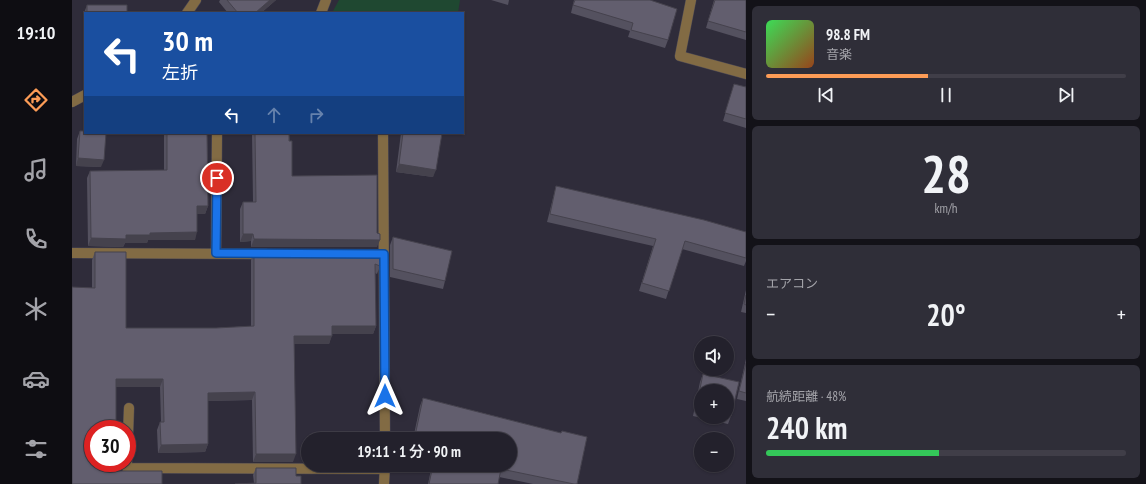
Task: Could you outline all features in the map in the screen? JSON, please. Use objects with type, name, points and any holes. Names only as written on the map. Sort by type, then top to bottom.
[{"type":"street","points":[[188,12],[196,0]]},
{"type":"street","points":[[321,12],[326,0]]},
{"type":"street","points":[[691,0],[680,56],[746,74]]},
{"type":"street","points":[[72,102],[84,96]]},
{"type":"street","points":[[216,253],[217,134]]},
{"type":"street","points":[[383,134],[380,254],[385,432]]},
{"type":"street","points":[[72,253],[280,254]]},
{"type":"street","points":[[129,408],[129,420]]},
{"type":"street","points":[[136,468],[301,467]]},
{"type":"street","points":[[384,484],[385,472]]},
{"type":"green space","points":[[339,0],[460,0],[458,12],[333,12]]},
{"type":"building","points":[[227,0],[270,0],[256,12],[237,12]]},
{"type":"building","points":[[575,0],[650,0],[677,9],[668,40],[631,30],[633,23],[573,5]]},
{"type":"building","points":[[715,0],[746,0],[746,32],[708,21]]},
{"type":"building","points":[[87,5],[127,5],[127,12],[87,12]]},
{"type":"building","points":[[734,84],[746,87],[746,119],[725,113]]},
{"type":"building","points":[[80,131],[84,131],[84,134],[106,134],[104,160],[78,158]]},
{"type":"building","points":[[167,134],[207,134],[208,206],[197,206],[197,232],[126,235],[126,239],[91,238],[90,171],[167,170]]},
{"type":"building","points":[[255,134],[289,134],[289,141],[292,141],[292,176],[377,175],[377,233],[380,234],[380,240],[254,239],[253,234],[243,234],[243,202],[256,202]]},
{"type":"building","points":[[403,134],[442,134],[436,170],[399,164]]},
{"type":"building","points":[[556,186],[704,220],[746,232],[746,258],[685,241],[669,291],[642,283],[656,239],[550,214]]},
{"type":"building","points":[[393,237],[452,251],[445,281],[393,269]]},
{"type":"building","points":[[95,252],[126,252],[126,328],[216,328],[254,326],[254,252],[380,252],[380,266],[375,264],[376,326],[332,326],[332,336],[294,336],[296,454],[256,454],[255,392],[208,393],[208,444],[161,445],[160,422],[164,422],[163,379],[116,379],[116,420],[84,420],[84,472],[162,471],[162,484],[72,484],[72,287],[95,288]]},
{"type":"building","points":[[746,363],[746,393],[739,391]]},
{"type":"building","points":[[703,376],[712,376],[739,382],[734,403],[734,384],[701,384]]},
{"type":"building","points":[[423,398],[561,433],[562,431],[587,437],[577,484],[574,484],[516,472],[517,472],[517,432],[416,432]]},
{"type":"building","points":[[256,468],[296,468],[296,476],[301,476],[301,484],[235,484],[256,483]]},
{"type":"building","points":[[432,472],[500,472],[498,484],[429,484]]},
{"type":"route","points":[[217,178],[216,253],[384,254],[385,396]]}]
